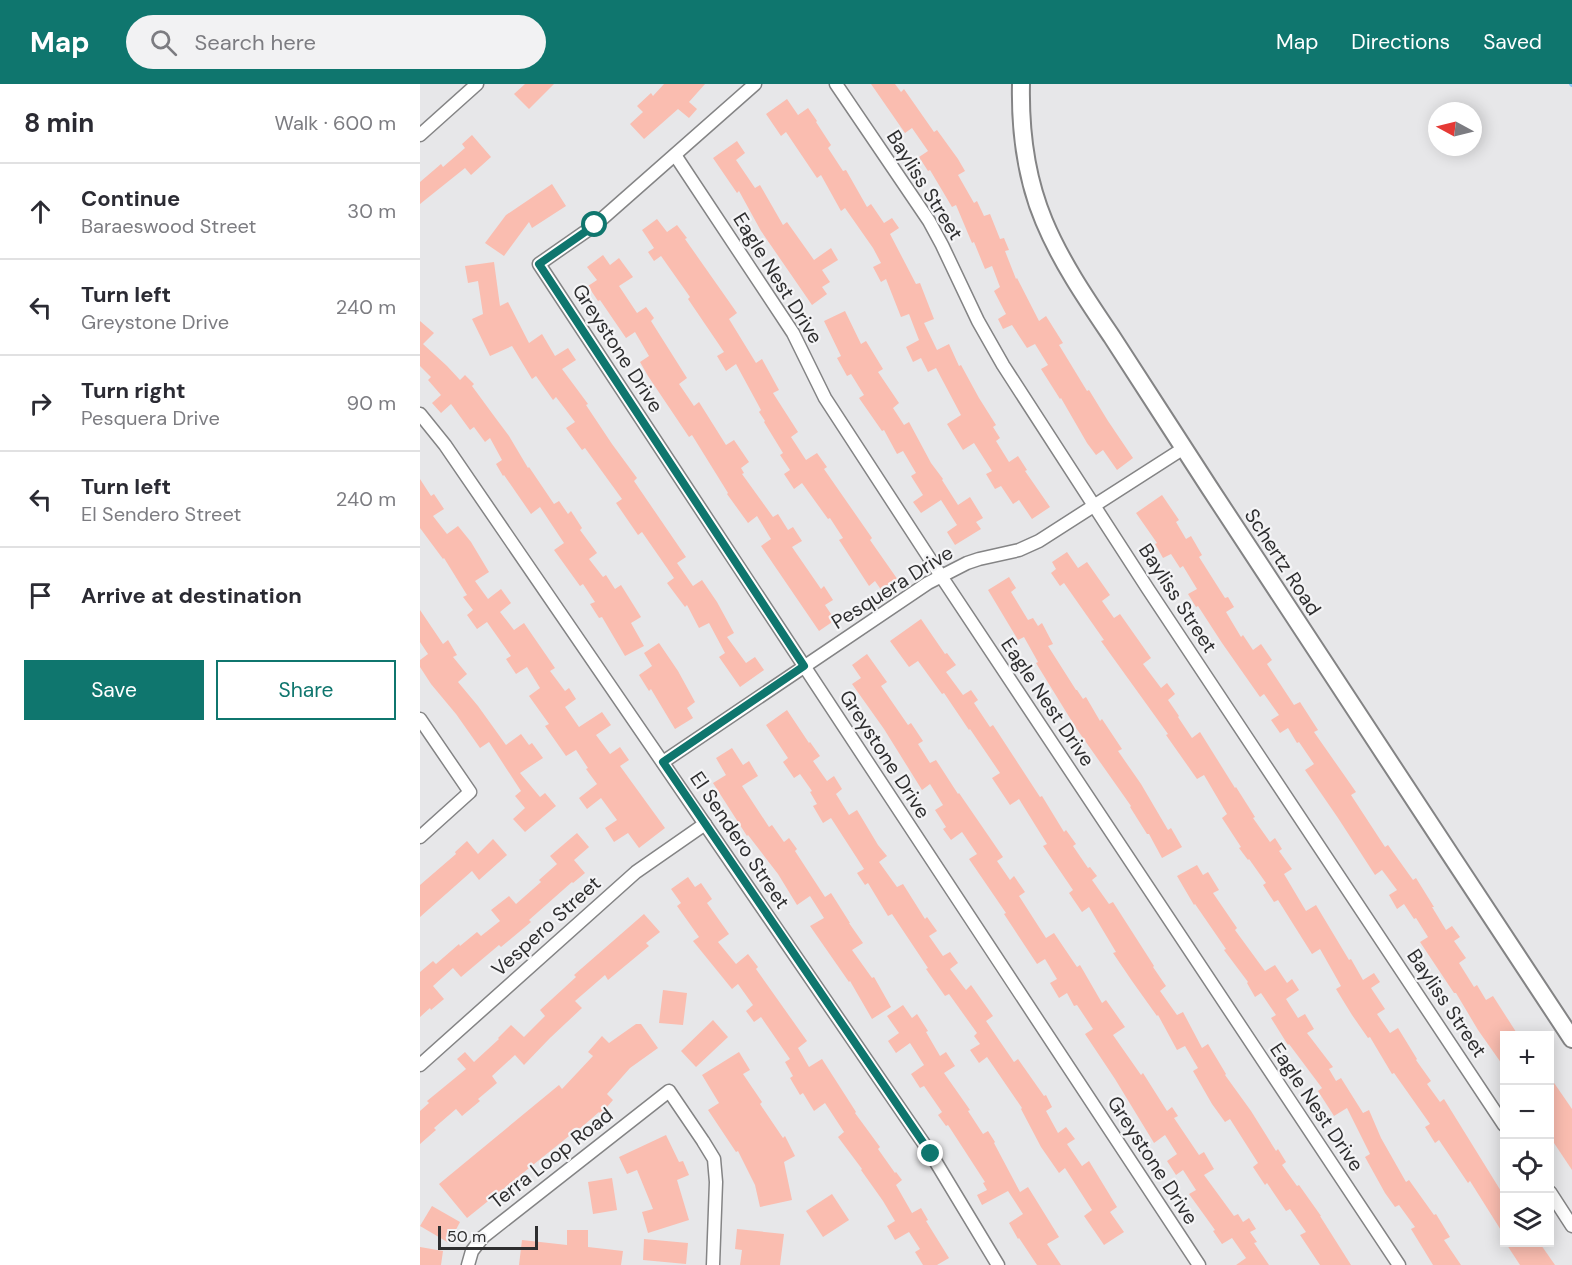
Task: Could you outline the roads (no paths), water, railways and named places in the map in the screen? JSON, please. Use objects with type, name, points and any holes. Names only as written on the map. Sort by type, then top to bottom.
[{"type":"street","points":[[420,135],[477,84]]},
{"type":"street","points":[[675,155],[755,84]]},
{"type":"street","name":"Bayliss Street","points":[[836,84],[929,221],[978,321],[1003,365],[1148,590],[1500,1119]]},
{"type":"street","name":"Schertz Road","points":[[1021,84],[1020,109],[1027,165],[1034,193],[1056,248],[1184,448],[1572,1039]]},
{"type":"street","name":"Greystone Drive","points":[[675,155],[595,225],[539,264],[1199,1265]]},
{"type":"street","name":"Eagle Nest Drive","points":[[675,155],[793,333],[825,398],[941,576],[1399,1265]]},
{"type":"street","name":"El Sendero Street","points":[[420,414],[446,445],[931,1154],[998,1265]]},
{"type":"street","name":"Pesquera Drive","points":[[663,762],[941,576],[979,559],[1019,550],[1039,541],[1184,448]]},
{"type":"street","points":[[420,719],[470,792],[420,837]]},
{"type":"street","name":"Vespero Street","points":[[420,1065],[636,872],[705,824]]},
{"type":"street","name":"Terra Loop Road","points":[[468,1265],[472,1251],[483,1237],[669,1091],[704,1141],[714,1160],[717,1182],[713,1265]]},
{"type":"street","points":[[1551,1193],[1572,1226]]}]
